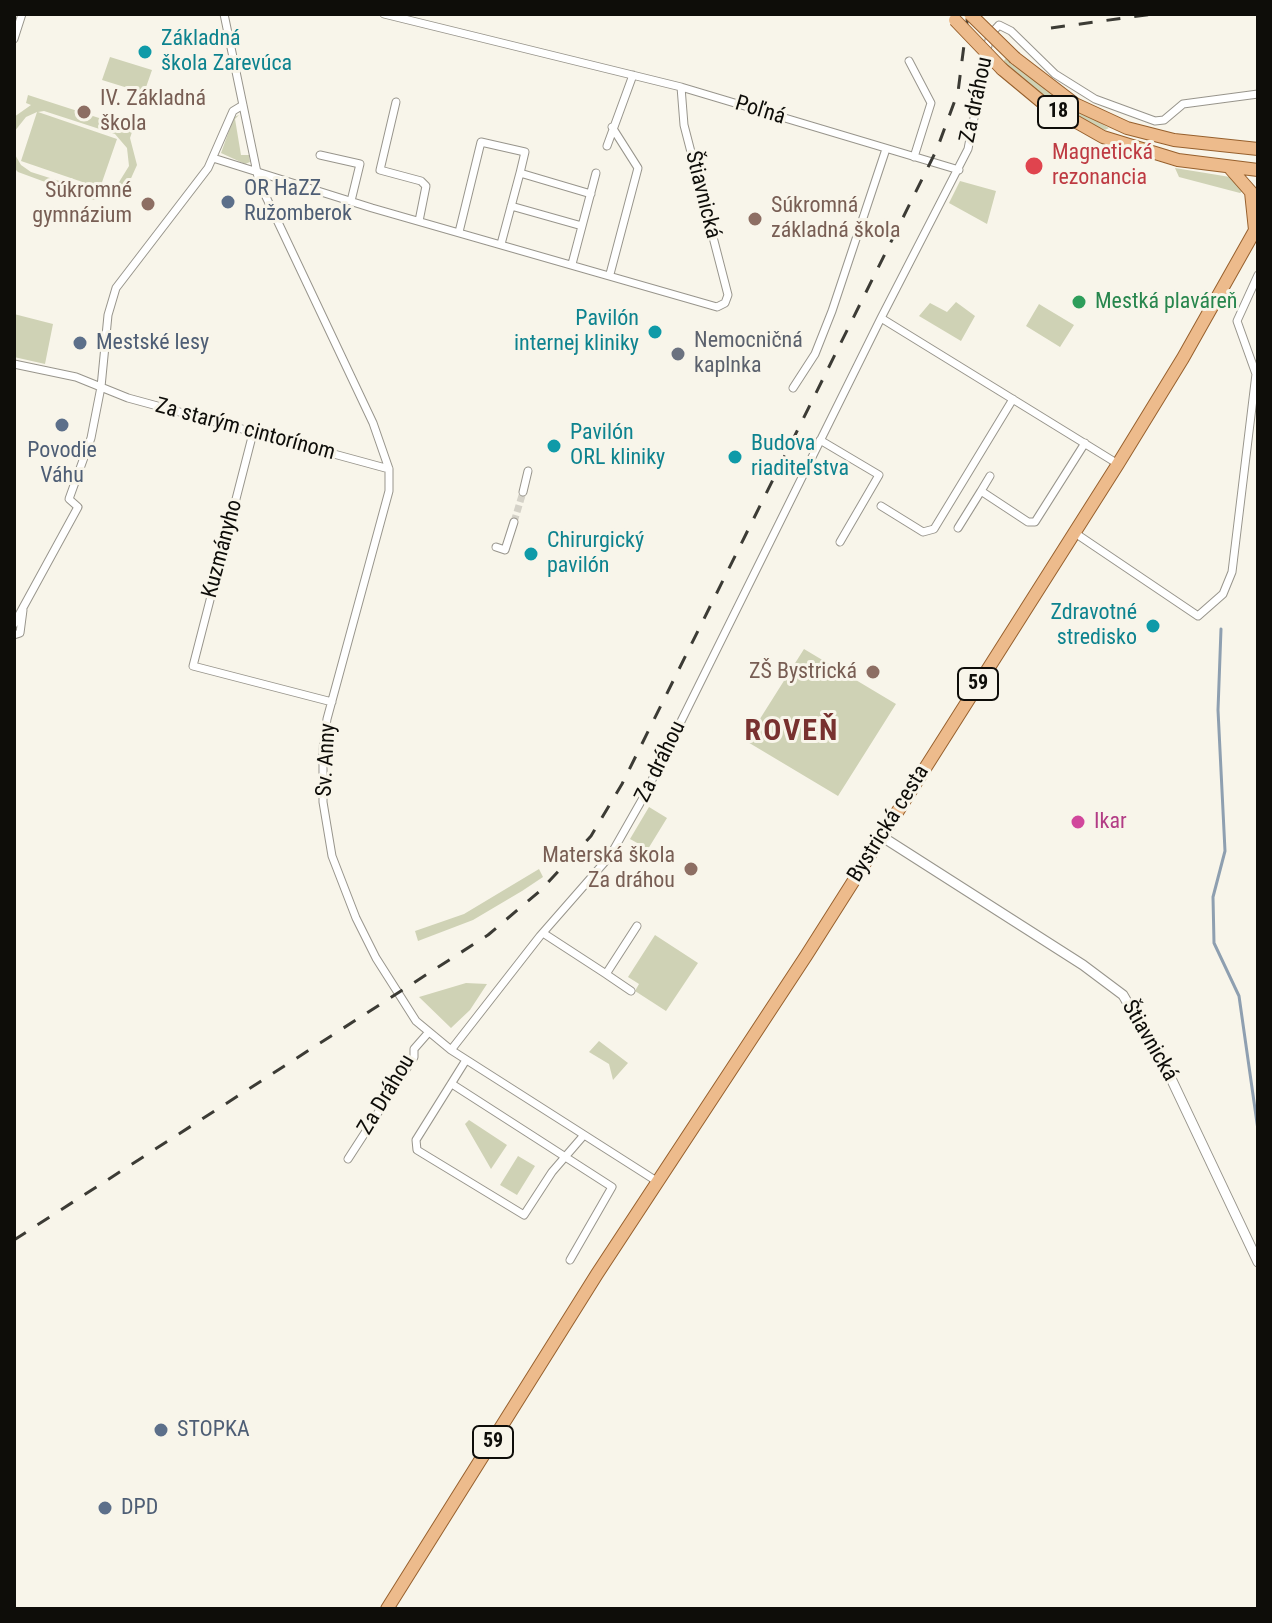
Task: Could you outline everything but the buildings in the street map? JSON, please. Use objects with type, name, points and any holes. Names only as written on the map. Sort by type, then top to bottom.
[{"type":"main road","name":"18","points":[[970,14],[1015,58],[1075,104],[1127,128],[1189,143],[1258,149]]},
{"type":"main road","name":"18","points":[[952,17],[1002,69],[1043,103],[1103,137],[1178,160],[1258,170]]},
{"type":"main road","points":[[1229,167],[1251,192],[1257,227]]},
{"type":"main road","name":"Bystrická cesta","points":[[387,1609],[1075,533],[1183,358],[1257,227]]},
{"type":"street","points":[[14,39],[22,14]]},
{"type":"street","points":[[224,14],[263,194],[373,423],[389,469]]},
{"type":"street","name":"Poľná","points":[[384,14],[681,87],[959,170]]},
{"type":"street","name":"Za dráhou","points":[[451,1050],[619,843],[945,190],[959,170],[973,133],[990,35],[999,25],[1011,31],[1055,74],[1095,99],[1155,121],[1164,120],[1183,104],[1258,94]]},
{"type":"street","points":[[909,61],[931,103],[914,157]]},
{"type":"street","points":[[607,146],[633,75]]},
{"type":"street","name":"Štiavnická","points":[[610,274],[709,305],[725,303],[727,292],[684,125],[681,87]]},
{"type":"street","points":[[396,102],[380,170],[421,181],[426,186],[419,221]]},
{"type":"street","points":[[14,624],[78,507],[69,499],[91,438],[101,387],[108,315],[120,280],[213,158],[233,111],[243,105]]},
{"type":"street","points":[[213,158],[419,221],[610,274],[638,168],[612,127]]},
{"type":"street","points":[[459,232],[481,142],[525,152],[501,244]]},
{"type":"street","points":[[793,388],[815,354],[832,311],[886,149]]},
{"type":"street","points":[[320,155],[360,164],[351,201]]},
{"type":"street","points":[[520,173],[591,194]]},
{"type":"street","points":[[572,264],[596,173]]},
{"type":"street","points":[[511,206],[582,226]]},
{"type":"street","points":[[1075,533],[1198,616],[1223,594],[1232,572],[1256,374],[1237,321],[1258,275]]},
{"type":"street","points":[[881,318],[1118,464]]},
{"type":"street","name":"Za starým cintorínom","points":[[14,364],[76,377],[253,433],[389,469]]},
{"type":"street","points":[[883,507],[923,532],[934,529],[1013,399]]},
{"type":"street","name":"Kuzmányho","points":[[253,433],[193,666],[332,702]]},
{"type":"street","points":[[820,440],[879,475],[840,542]]},
{"type":"street","points":[[981,491],[1028,522],[1035,522],[1085,443]]},
{"type":"street","name":"Sv. Anny","points":[[389,469],[389,491],[332,702],[323,755],[323,802],[332,856],[356,918],[407,1011],[428,1033]]},
{"type":"street","points":[[523,492],[528,471]]},
{"type":"street","points":[[958,528],[990,476]]},
{"type":"street","points":[[496,547],[505,550],[514,522]]},
{"type":"street","points":[[14,635],[20,633],[24,607]]},
{"type":"street","name":"Štiavnická","points":[[881,836],[1083,965],[1123,995],[1167,1070],[1258,1262]]},
{"type":"street","points":[[606,974],[637,926]]},
{"type":"street","points":[[543,933],[631,991]]},
{"type":"street","points":[[428,1033],[658,1182]]},
{"type":"street","name":"Za Dráhou","points":[[348,1159],[414,1057],[414,1049],[428,1033]]},
{"type":"street","points":[[466,1060],[416,1140],[417,1150],[524,1215],[552,1172],[567,1159],[584,1135]]},
{"type":"street","points":[[452,1084],[612,1187],[570,1260]]},
{"type":"green space","points":[[110,57],[152,70],[144,93],[102,80]]},
{"type":"green space","points":[[1006,58],[1050,93],[1109,128],[1105,130],[1085,122],[1046,98],[1003,62]]},
{"type":"green space","points":[[28,95],[133,129],[130,138],[137,165],[128,185],[116,195],[94,200],[18,172],[14,168],[14,153],[21,165],[31,172],[97,193],[116,187],[129,166],[127,148],[115,134],[44,111],[38,112],[117,139],[100,188],[21,161],[37,112],[26,117],[14,132],[14,117],[31,105],[26,103]]},
{"type":"green space","points":[[239,115],[235,119],[241,155],[249,155],[250,162],[245,164],[221,153],[234,117]]},
{"type":"green space","points":[[1175,168],[1230,177],[1245,190],[1240,193],[1179,177]]},
{"type":"green space","points":[[960,181],[996,191],[987,224],[949,203]]},
{"type":"green space","points":[[956,302],[975,316],[961,341],[919,316],[930,303],[947,312]]},
{"type":"green space","points":[[1039,304],[1074,325],[1060,347],[1026,326]]},
{"type":"green space","points":[[14,314],[53,324],[45,364],[14,357]]},
{"type":"green space","points":[[804,649],[896,704],[838,796],[746,741]]},
{"type":"green space","points":[[649,807],[667,818],[648,849],[630,839]]},
{"type":"green space","points":[[539,869],[543,877],[522,891],[473,920],[418,941],[415,931],[464,914]]},
{"type":"green space","points":[[655,935],[698,963],[666,1011],[635,991],[639,984],[628,977]]},
{"type":"green space","points":[[466,983],[487,984],[470,1010],[451,1028],[419,997]]},
{"type":"green space","points":[[599,1041],[628,1063],[613,1080],[609,1064],[589,1052]]},
{"type":"green space","points":[[469,1120],[507,1145],[491,1169],[465,1124]]},
{"type":"green space","points":[[518,1156],[535,1166],[517,1195],[500,1185]]},
{"type":"waterway","points":[[1221,629],[1218,710],[1225,851],[1213,897],[1214,943],[1239,996],[1258,1130]]},
{"type":"tunnel","points":[[514,522],[523,492]]},
{"type":"railway","points":[[14,1240],[488,935],[541,890],[591,836],[622,784],[937,149],[958,92],[968,14]]},
{"type":"railway","points":[[1051,28],[1153,14]]},
{"type":"place","name":"Základná škola Zarevúca","points":[[145,52]]},
{"type":"place","name":"IV. Základná škola","points":[[84,112]]},
{"type":"place","name":"Magnetická rezonancia","points":[[1034,166]]},
{"type":"place","name":"OR HaZZ Ružomberok","points":[[228,202]]},
{"type":"place","name":"Súkromné gymnázium","points":[[148,204]]},
{"type":"place","name":"Súkromná základná škola","points":[[755,219]]},
{"type":"place","name":"Mestká plaváreň","points":[[1079,302]]},
{"type":"place","name":"Pavilón internej kliniky","points":[[655,332]]},
{"type":"place","name":"Mestské lesy","points":[[80,343]]},
{"type":"place","name":"Nemocničná kaplnka","points":[[678,354]]},
{"type":"place","name":"Povodie Váhu","points":[[62,425]]},
{"type":"place","name":"Pavilón ORL kliniky","points":[[554,446]]},
{"type":"place","name":"Budova riaditeľstva","points":[[735,457]]},
{"type":"place","name":"Chirurgický pavilón","points":[[531,554]]},
{"type":"place","name":"Zdravotné stredisko","points":[[1153,626]]},
{"type":"place","name":"ZŠ Bystrická","points":[[873,672]]},
{"type":"place","name":"Ikar","points":[[1078,822]]},
{"type":"place","name":"Materská škola Za dráhou","points":[[691,869]]},
{"type":"place","name":"STOPKA","points":[[161,1430]]},
{"type":"place","name":"DPD","points":[[105,1508]]},
{"type":"district","name":"ROVEŇ","points":[[792,732]]}]
